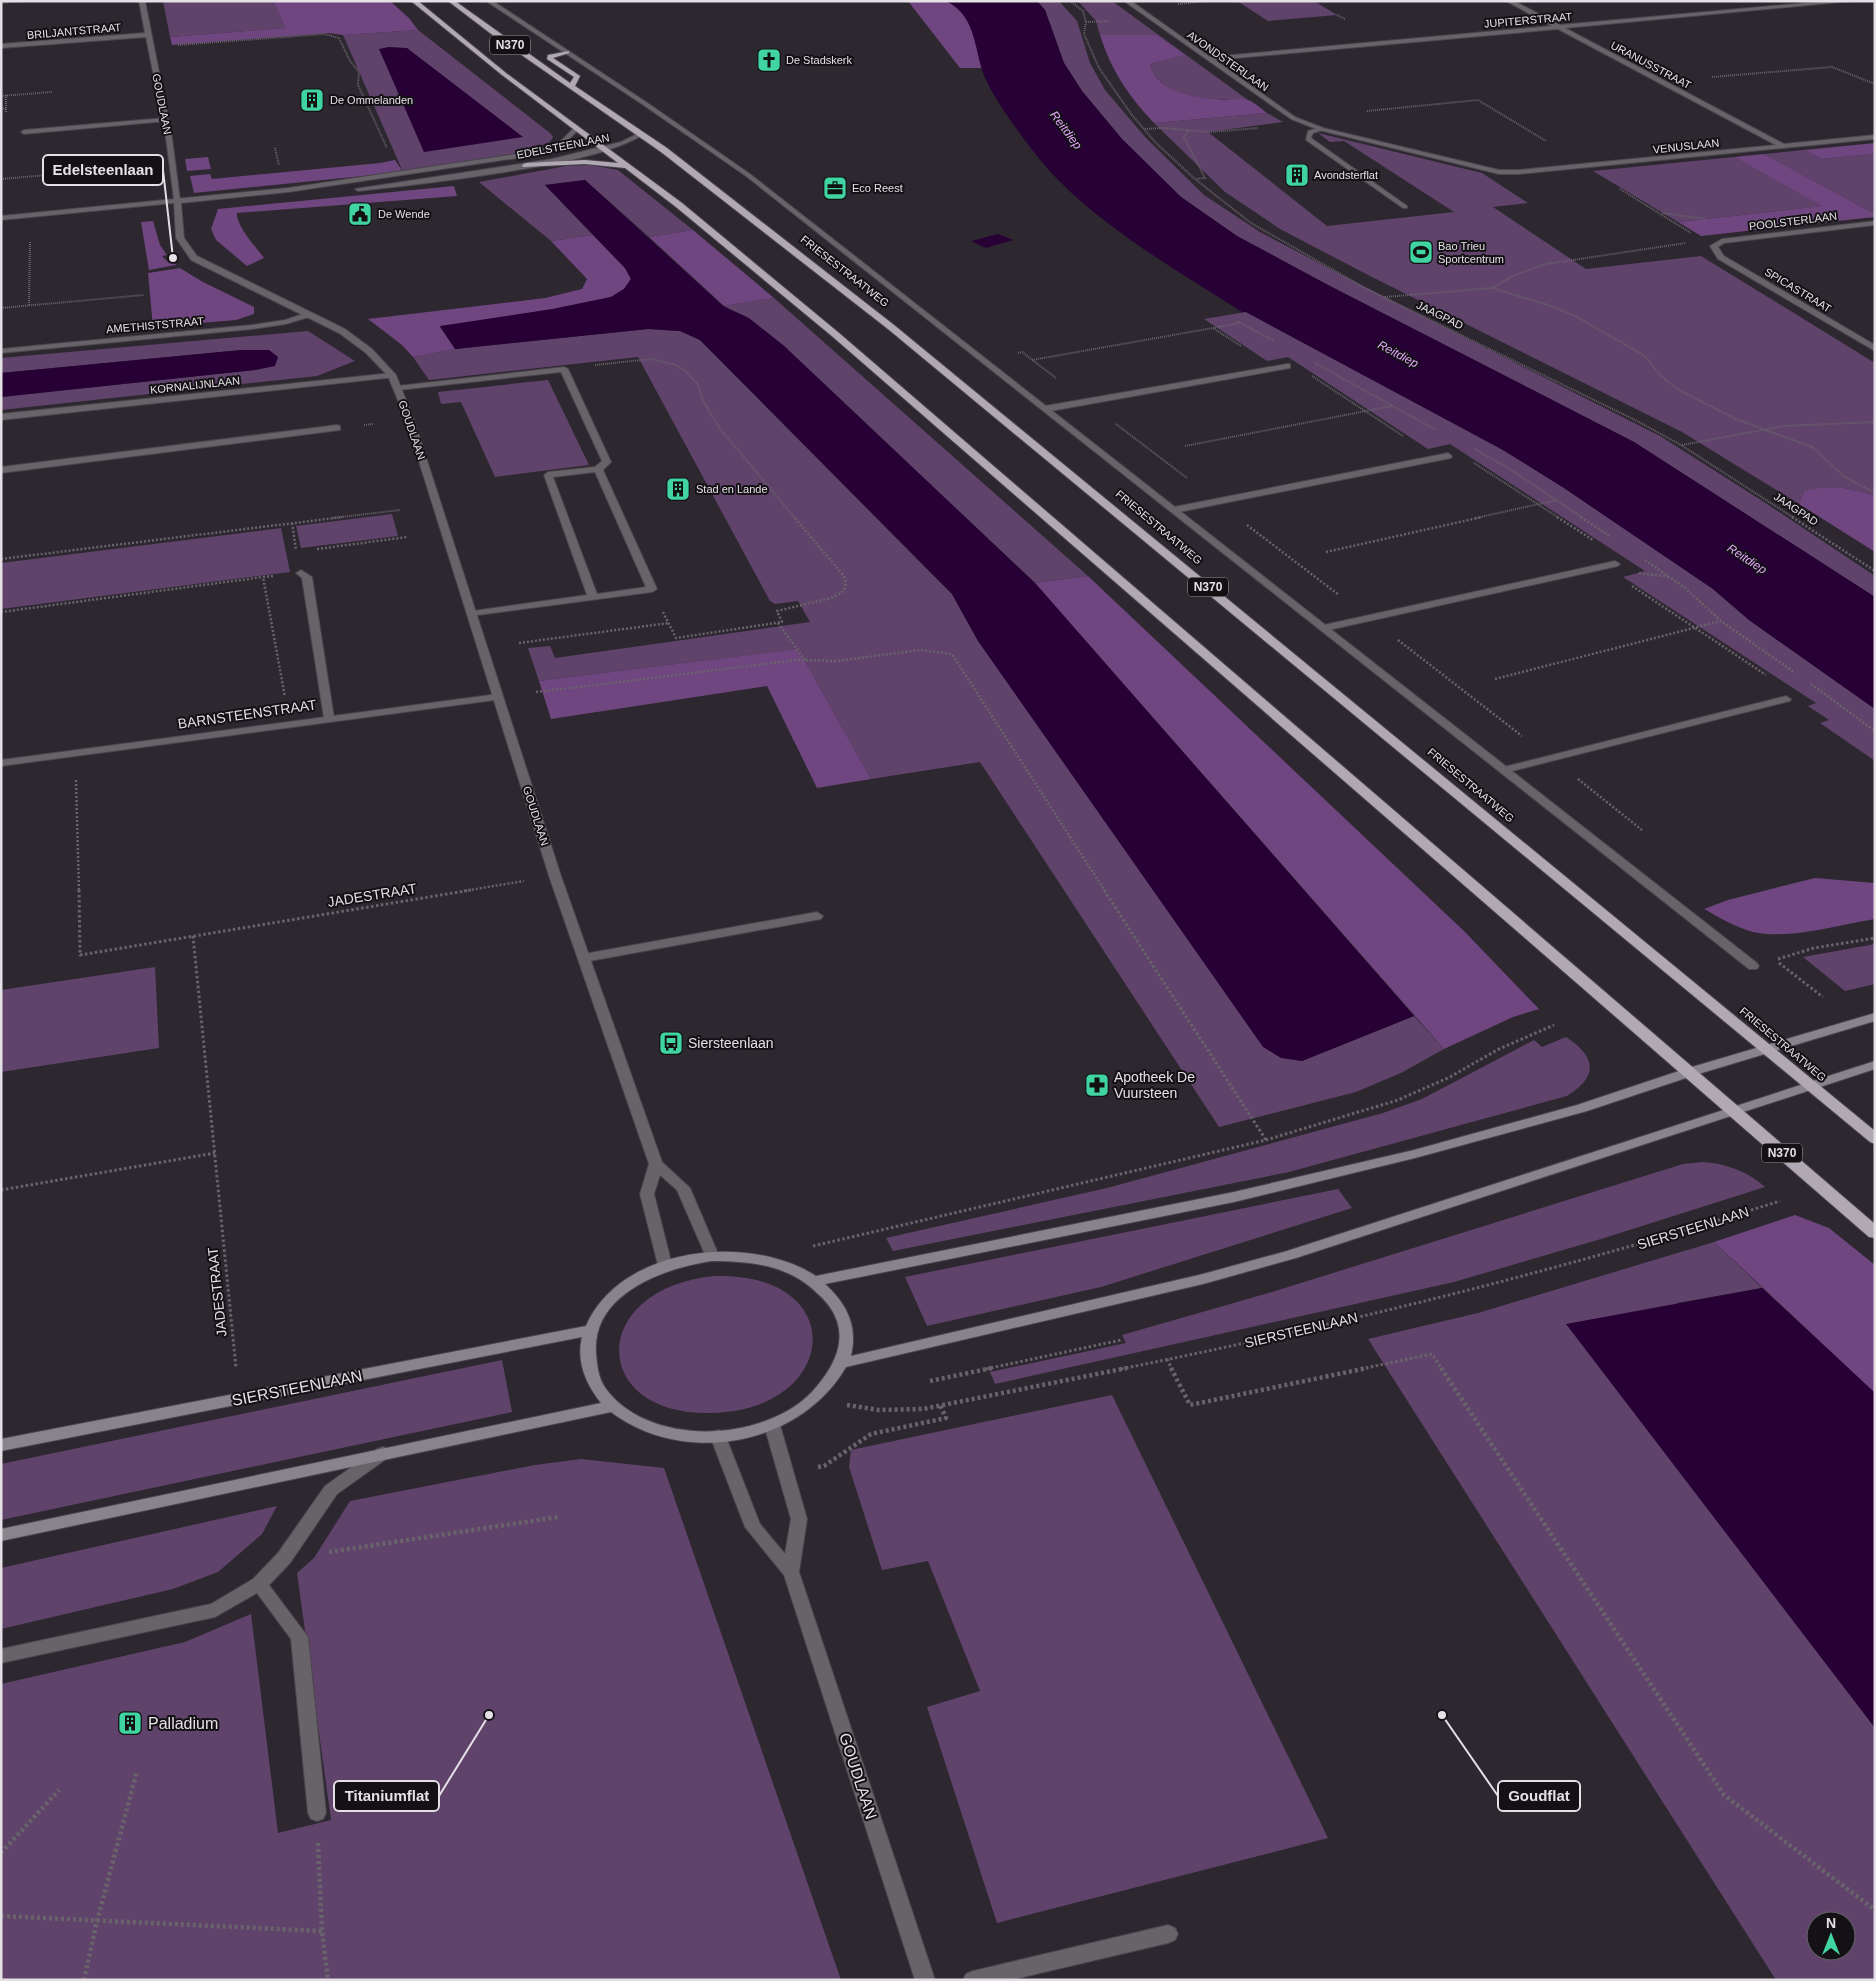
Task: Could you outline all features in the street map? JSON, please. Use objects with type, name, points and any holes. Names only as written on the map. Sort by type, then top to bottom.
[{"type":"highway","name":"N370","points":[[414,1],[474,50],[631,167],[844,341],[1875,1233]]},
{"type":"highway","name":"FRIESESTRAATWEG","points":[[451,1],[641,134],[763,225],[892,327],[1875,1139]]},
{"type":"highway","points":[[567,52],[550,56],[550,59],[578,77],[571,86]]},
{"type":"highway","points":[[526,166],[585,162],[631,167]]},
{"type":"main road","points":[[814,1281],[1326,1177],[1582,1108],[1690,1072],[1875,1017]]},
{"type":"main road","points":[[842,1363],[1202,1279],[1291,1255],[1875,1065]]},
{"type":"main road","points":[[712,1256],[758,1258],[786,1266],[814,1281],[836,1303],[844,1320],[846,1338],[842,1363],[837,1375],[814,1401],[785,1420],[760,1430],[718,1436],[680,1435],[655,1429],[632,1419],[614,1406],[599,1391],[591,1374],[587,1355],[596,1320],[608,1303],[623,1288],[643,1275],[665,1266],[712,1256]]},
{"type":"main road","name":"SIERSTEENLAAN","points":[[1,1445],[592,1330]]},
{"type":"main road","points":[[1,1534],[614,1406]]},
{"type":"street","name":"GOUDLAAN","points":[[142,1],[166,120],[180,238],[194,258],[342,331],[369,351],[392,375],[398,388],[473,614],[555,876],[656,1164],[683,1188],[712,1256]]},
{"type":"street","name":"FRIESESTRAATWEG","points":[[489,1],[748,175],[1753,966]]},
{"type":"street","name":"AVONDSTERLAAN","points":[[1127,1],[1292,118],[1322,129],[1499,172]]},
{"type":"street","name":"URANUSSTRAAT","points":[[1509,1],[1783,146]]},
{"type":"street","name":"JUPITERSTRAAT","points":[[1208,59],[1849,1]]},
{"type":"street","name":"BRILJANTSTRAAT","points":[[1,46],[148,34]]},
{"type":"street","points":[[24,132],[166,120]]},
{"type":"street","name":"EDELSTEENLAAN","points":[[1,218],[69,212],[122,211],[332,184],[531,154],[560,145],[577,128]]},
{"type":"street","points":[[1322,129],[1310,132],[1308,139],[1405,206]]},
{"type":"street","name":"EDELSTEENLAAN","points":[[352,190],[526,166],[608,150],[625,144],[641,134]]},
{"type":"street","name":"VENUSLAAN","points":[[1499,172],[1519,172],[1875,137]]},
{"type":"street","name":"EDELSTEENLAAN","points":[[177,203],[334,192]]},
{"type":"street","name":"POOLSTERLAAN","points":[[1714,246],[1722,241],[1875,223]]},
{"type":"street","name":"SPICASTRAAT","points":[[1714,246],[1721,256],[1875,349]]},
{"type":"street","name":"AMETHISTSTRAAT","points":[[1,351],[252,328],[286,322],[309,314]]},
{"type":"street","points":[[1046,408],[1287,366]]},
{"type":"street","points":[[398,388],[564,369],[607,462],[598,469],[548,475],[593,597]]},
{"type":"street","name":"KORNALIJNLAAN","points":[[1,417],[392,375]]},
{"type":"street","points":[[1,470],[337,428]]},
{"type":"street","points":[[1174,510],[1448,456]]},
{"type":"street","points":[[473,614],[652,589],[598,469]]},
{"type":"street","points":[[1324,628],[1615,564]]},
{"type":"street","points":[[301,572],[308,577],[329,718]]},
{"type":"street","name":"BARNSTEENSTRAAT","points":[[1,763],[498,697]]},
{"type":"street","points":[[1504,770],[1786,698]]},
{"type":"street","points":[[584,958],[818,916]]},
{"type":"street","points":[[656,1164],[647,1194],[665,1266]]},
{"type":"street","name":"GOUDLAAN","points":[[772,1425],[799,1519],[791,1572]]},
{"type":"street","name":"GOUDLAAN","points":[[718,1436],[753,1527],[791,1572],[925,1980]]},
{"type":"street","points":[[1,1656],[215,1610],[259,1584],[284,1558],[330,1490],[384,1453]]},
{"type":"street","points":[[259,1584],[299,1637],[317,1813]]},
{"type":"street","points":[[973,1980],[1168,1934]]},
{"type":"path","points":[[1,3],[22,1]]},
{"type":"path","name":"JAAGPAD","points":[[1070,1],[1083,11],[1086,22],[1084,34],[1099,68],[1144,129],[1196,179],[1251,223],[1384,297],[1585,394],[1681,445],[1875,571]]},
{"type":"path","points":[[1086,22],[1104,22]]},
{"type":"path","points":[[173,46],[325,34],[339,38],[350,61],[359,72],[358,85],[387,148]]},
{"type":"path","points":[[1662,82],[1832,67],[1875,84]]},
{"type":"path","points":[[1,96],[52,92]]},
{"type":"path","points":[[1,109],[6,108]]},
{"type":"path","points":[[1144,129],[1211,132],[1282,125],[1292,118]]},
{"type":"path","points":[[1189,130],[1184,137],[1205,178],[1196,179]]},
{"type":"path","points":[[275,148],[279,165]]},
{"type":"path","points":[[1,179],[129,168]]},
{"type":"path","points":[[1659,213],[1709,220]]},
{"type":"path","points":[[30,239],[30,305]]},
{"type":"path","points":[[1384,297],[1492,288],[1531,268],[1562,260],[1682,242],[1714,246]]},
{"type":"path","points":[[1492,288],[1506,294],[1548,305],[1575,316],[1645,356],[1661,376],[1679,390],[1728,415],[1812,447],[1845,477],[1875,493]]},
{"type":"path","points":[[1,308],[144,295]]},
{"type":"path","points":[[1237,321],[1282,344]]},
{"type":"path","points":[[1213,328],[1240,323]]},
{"type":"path","points":[[983,359],[1022,352],[1370,618],[1642,830]]},
{"type":"path","points":[[564,369],[648,359],[667,361],[682,367],[698,385],[701,399],[714,415],[721,430],[844,576],[846,584],[844,591],[831,598],[777,612],[782,622],[676,638]]},
{"type":"path","points":[[1311,360],[1440,432]]},
{"type":"path","points":[[1185,446],[1392,406]]},
{"type":"path","points":[[1681,445],[1801,425],[1875,422]]},
{"type":"path","points":[[1471,447],[1557,500],[1616,540]]},
{"type":"path","points":[[1153,452],[1159,451]]},
{"type":"path","points":[[1326,552],[1557,500]]},
{"type":"path","points":[[1,559],[400,510]]},
{"type":"path","points":[[315,550],[407,537]]},
{"type":"path","points":[[1639,556],[1670,577],[1721,621],[1802,678]]},
{"type":"path","points":[[1293,559],[1300,558]]},
{"type":"path","points":[[1631,572],[1670,577]]},
{"type":"path","points":[[1,612],[263,577]]},
{"type":"path","points":[[1495,679],[1721,621]]},
{"type":"path","points":[[519,643],[669,623]]},
{"type":"path","points":[[778,623],[805,660]]},
{"type":"path","points":[[536,692],[805,660],[836,661],[921,650],[952,654],[1266,1140]]},
{"type":"path","points":[[1810,684],[1875,731]]},
{"type":"path","points":[[1459,688],[1467,686]]},
{"type":"path","name":"JADESTRAAT","points":[[76,752],[80,955],[555,876]]},
{"type":"path","name":"JADESTRAAT","points":[[194,936],[240,1399]]},
{"type":"path","points":[[1823,997],[1775,960],[1814,948],[1875,938]]},
{"type":"path","points":[[758,1258],[869,1234],[1266,1140],[1398,1100],[1450,1077],[1497,1050],[1554,1025]]},
{"type":"path","points":[[1,1190],[215,1153]]},
{"type":"path","name":"SIERSTEENLAAN","points":[[814,1401],[879,1410],[923,1409],[1167,1359],[1304,1330],[1520,1279],[1685,1231],[1780,1200]]},
{"type":"path","points":[[930,1381],[1121,1340]]},
{"type":"path","points":[[1167,1359],[1190,1405],[1432,1354],[1724,1795],[1875,1910]]},
{"type":"path","points":[[786,1472],[824,1466],[870,1434],[946,1418],[940,1405]]},
{"type":"path","points":[[284,1558],[558,1517]]},
{"type":"path","points":[[84,1980],[97,1921],[137,1771]]},
{"type":"path","points":[[1,1853],[59,1790]]},
{"type":"path","points":[[317,1813],[322,1931],[328,1980]]},
{"type":"path","points":[[1,1916],[322,1931]]},
{"type":"shaded area","points":[[163,1],[273,1],[285,28],[170,37]]},
{"type":"shaded area","points":[[273,1],[390,1],[409,18],[418,30],[343,35],[329,33],[172,45],[170,37],[285,28]]},
{"type":"shaded area","points":[[908,1],[943,1],[955,6],[968,21],[983,68],[960,68]]},
{"type":"shaded area","points":[[1037,1],[1059,1],[1077,21],[1090,63],[1105,90],[1145,137],[1204,195],[1260,232],[1660,436],[1875,576],[1875,597],[1634,442],[1328,285],[1237,236],[1181,197],[1122,139],[1082,91],[1064,63],[1045,10]]},
{"type":"shaded area","points":[[1078,1],[1112,1],[1248,100],[1221,100],[1177,92],[1165,85],[1156,76],[1150,64],[1184,55],[1157,35],[1100,35],[1096,21]]},
{"type":"shaded area","points":[[1237,1],[1314,1],[1337,15],[1268,21]]},
{"type":"shaded area","points":[[418,30],[550,133],[553,137],[550,142],[524,152],[403,172],[343,35]]},
{"type":"shaded area","points":[[1100,35],[1157,35],[1185,55],[1150,64],[1154,74],[1161,82],[1170,88],[1192,96],[1225,100],[1248,100],[1267,113],[1154,123],[1136,103],[1122,82],[1110,60]]},
{"type":"shaded area","points":[[1267,113],[1283,122],[1208,132],[1327,226],[1454,212],[1344,141],[1330,142],[1318,133],[1482,173],[1528,203],[1493,207],[1586,269],[1701,256],[1875,363],[1875,495],[1844,488],[1804,491],[1799,504],[1682,432],[1280,229],[1225,192],[1154,123]]},
{"type":"shaded area","points":[[1875,143],[1875,154],[1821,159],[1804,150]]},
{"type":"shaded area","points":[[1804,150],[1821,159],[1875,154],[1875,214],[1764,154]]},
{"type":"shaded area","points":[[1764,154],[1875,214],[1875,217],[1701,236],[1678,222],[1822,206],[1734,157]]},
{"type":"shaded area","points":[[208,157],[211,169],[187,171],[185,159]]},
{"type":"shaded area","points":[[1734,157],[1823,206],[1678,222],[1593,171]]},
{"type":"shaded area","points":[[395,160],[403,172],[194,193],[190,176],[210,174],[212,179]]},
{"type":"shaded area","points":[[591,165],[618,170],[693,230],[649,237],[585,180],[545,185],[593,235],[551,241],[479,182],[566,166]]},
{"type":"shaded area","points":[[454,186],[457,196],[237,213],[243,230],[264,258],[247,266],[216,240],[211,229],[218,209]]},
{"type":"shaded area","points":[[153,221],[160,245],[167,255],[162,256],[169,263],[175,262],[176,265],[149,270],[141,222]]},
{"type":"shaded area","points":[[693,230],[774,298],[724,306],[649,237]]},
{"type":"shaded area","points":[[593,235],[625,268],[631,279],[624,289],[611,297],[553,309],[440,327],[455,349],[413,357],[402,345],[368,319],[545,298],[582,289],[587,279],[551,241]]},
{"type":"shaded area","points":[[180,268],[203,282],[254,307],[254,314],[236,320],[153,327],[148,273]]},
{"type":"shaded area","points":[[774,298],[1088,576],[1035,583],[783,345],[724,306]]},
{"type":"shaded area","points":[[1246,312],[1503,450],[1564,488],[1713,589],[1749,620],[1875,709],[1875,761],[1820,723],[1829,720],[1808,706],[1816,703],[1623,577],[1645,571],[1450,444],[1428,449],[1288,357],[1267,361],[1204,319]]},
{"type":"shaded area","points":[[648,329],[680,331],[700,340],[952,594],[978,641],[1302,1061],[1414,1016],[1444,1049],[1401,1073],[1356,1092],[1219,1127],[980,762],[871,779],[805,661],[796,649],[539,681],[528,648],[550,646],[555,658],[810,622],[798,601],[775,604],[770,601],[638,357],[429,380],[413,357],[455,349]]},
{"type":"shaded area","points":[[308,331],[355,361],[317,376],[1,410],[1,397],[255,370],[274,366],[241,350],[1,373],[1,358]]},
{"type":"shaded area","points":[[548,380],[589,465],[495,477],[461,402],[441,404],[438,392]]},
{"type":"shaded area","points":[[1821,488],[1844,488],[1875,495],[1875,552],[1799,504],[1804,491]]},
{"type":"shaded area","points":[[392,514],[398,536],[301,548],[296,526]]},
{"type":"shaded area","points":[[281,528],[290,572],[1,609],[1,563]]},
{"type":"shaded area","points":[[1088,576],[1464,931],[1539,1009],[1513,1017],[1444,1049],[1035,583]]},
{"type":"shaded area","points":[[796,649],[805,661],[871,779],[817,788],[767,686],[551,719],[539,681]]},
{"type":"shaded area","points":[[1815,878],[1875,883],[1875,919],[1798,933],[1767,934],[1740,928],[1704,909],[1728,900]]},
{"type":"shaded area","points":[[1875,944],[1875,984],[1845,991],[1803,957]]},
{"type":"shaded area","points":[[155,967],[159,1048],[1,1072],[1,990]]},
{"type":"shaded area","points":[[1566,1037],[1584,1052],[1590,1067],[1584,1082],[1567,1096],[1289,1172],[893,1251],[886,1238],[1107,1188],[1383,1113],[1422,1099],[1534,1040],[1542,1047]]},
{"type":"shaded area","points":[[1702,1162],[1719,1164],[1743,1172],[1765,1187],[1601,1239],[1454,1282],[995,1384],[990,1372],[1126,1343],[1122,1335],[1272,1292],[1683,1164]]},
{"type":"shaded area","points":[[1338,1189],[1352,1208],[1101,1287],[927,1326],[905,1277]]},
{"type":"shaded area","points":[[1795,1215],[1829,1228],[1875,1265],[1875,1393],[1714,1242]]},
{"type":"shaded area","points":[[1714,1242],[1762,1288],[1677,1303],[1850,1694],[1875,1728],[1875,1980],[1776,1980],[1368,1339],[1478,1313]]},
{"type":"shaded area","points":[[714,1276],[759,1281],[790,1295],[808,1317],[813,1342],[805,1368],[785,1390],[754,1406],[711,1413],[671,1409],[642,1395],[625,1374],[619,1350],[625,1326],[643,1303],[672,1286]]},
{"type":"shaded area","points":[[502,1360],[512,1412],[1,1520],[1,1464]]},
{"type":"shaded area","points":[[1112,1395],[1328,1838],[997,1923],[927,1707],[980,1691],[928,1561],[882,1570],[849,1467],[851,1450]]},
{"type":"shaded area","points":[[581,1459],[664,1468],[841,1980],[1,1980],[1,1684],[185,1642],[251,1614],[278,1833],[331,1820],[297,1573],[314,1558],[350,1501],[535,1465]]},
{"type":"shaded area","points":[[277,1506],[262,1534],[218,1572],[173,1589],[1,1629],[1,1568]]},
{"type":"water","name":"Reitdiep","points":[[946,1],[1037,1],[1045,10],[1064,63],[1082,91],[1122,139],[1181,197],[1237,236],[1328,285],[1634,442],[1875,597],[1875,709],[1749,620],[1713,589],[1564,488],[1503,450],[1246,312],[1242,312],[1158,259],[1102,219],[1053,175],[1015,126],[987,82],[970,26],[957,8]]},
{"type":"water","points":[[389,47],[407,48],[523,137],[424,152],[379,49]]},
{"type":"water","points":[[585,180],[723,306],[749,318],[783,345],[1035,583],[1414,1016],[1302,1061],[1281,1058],[1263,1047],[978,641],[952,594],[700,340],[680,331],[648,329],[455,349],[440,326],[553,309],[611,297],[624,289],[631,279],[625,268],[545,185]]},
{"type":"water","points":[[998,234],[1013,240],[986,248],[971,241]]},
{"type":"water","points":[[241,350],[269,350],[278,357],[275,366],[255,370],[1,397],[1,373]]},
{"type":"water","points":[[1762,1288],[1875,1393],[1875,1728],[1566,1324]]},
{"type":"place","name":"De Stadskerk","points":[[769,60]]},
{"type":"place","name":"De Ommelanden","points":[[312,100]]},
{"type":"place","name":"Avondsterflat","points":[[1297,175]]},
{"type":"place","name":"Eco Reest","points":[[835,188]]},
{"type":"place","name":"De Wende","points":[[360,214]]},
{"type":"place","name":"Bao Trieu Sportcentrum","points":[[1421,252]]},
{"type":"place","name":"Edelsteenlaan","points":[[173,258]]},
{"type":"place","name":"Stad en Lande","points":[[678,489]]},
{"type":"place","name":"Siersteenlaan","points":[[671,1043]]},
{"type":"place","name":"Apotheek De Vuursteen","points":[[1097,1085]]},
{"type":"place","name":"Titaniumflat","points":[[489,1715]]},
{"type":"place","name":"Goudflat","points":[[1442,1715]]},
{"type":"place","name":"Palladium","points":[[130,1723]]}]
